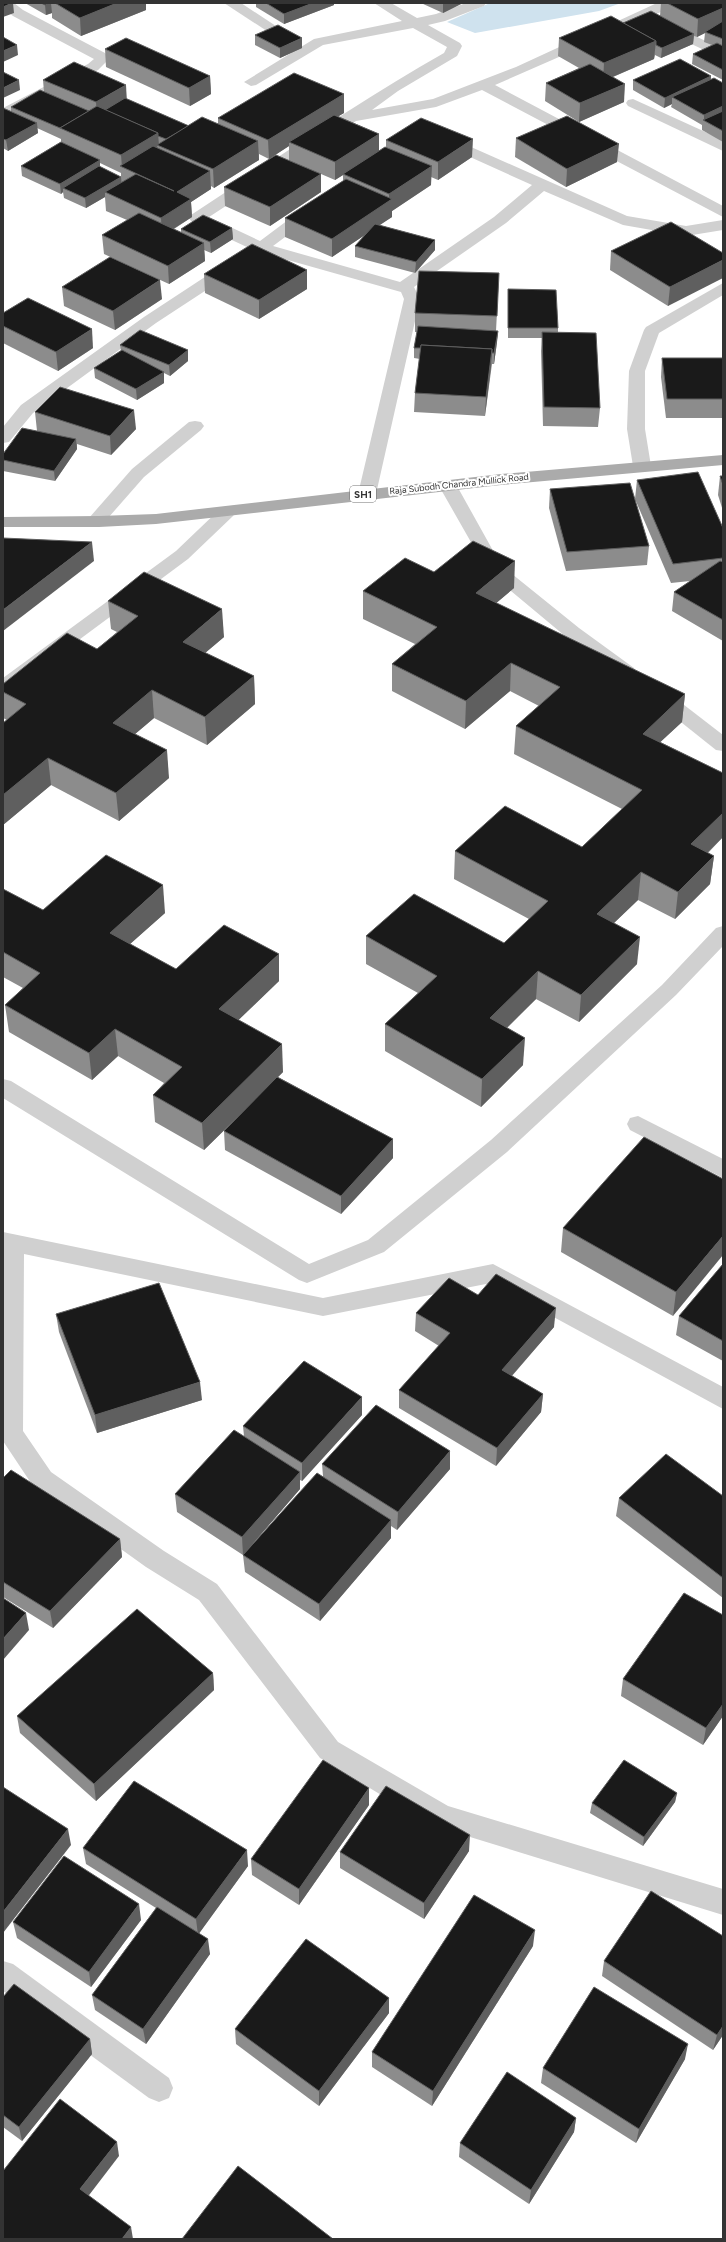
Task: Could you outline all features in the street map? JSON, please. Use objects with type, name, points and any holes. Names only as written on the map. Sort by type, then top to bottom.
[{"type":"main road","name":"Raja Subodh Chandra Mullick Road","points":[[3,522],[95,522],[227,512],[367,494],[642,466],[723,460]]},
{"type":"street","points":[[3,114],[94,67],[102,59],[100,56],[18,13],[5,3]]},
{"type":"street","points":[[235,6],[257,3]]},
{"type":"street","points":[[367,494],[412,299],[408,289],[261,247],[197,218],[271,162],[351,118],[393,88],[450,56],[455,46],[381,3]]},
{"type":"street","points":[[252,82],[318,42],[413,22],[440,18],[480,3]]},
{"type":"street","points":[[351,118],[436,103],[483,85],[669,3]]},
{"type":"street","points":[[235,6],[281,34]]},
{"type":"street","points":[[3,20],[18,13]]},
{"type":"street","points":[[642,15],[723,55]]},
{"type":"street","points":[[483,85],[723,212]]},
{"type":"street","points":[[633,103],[723,146]]},
{"type":"street","points":[[431,135],[623,220],[686,231],[723,225]]},
{"type":"street","points":[[403,287],[500,220],[543,184]]},
{"type":"street","points":[[3,438],[27,409],[150,320],[261,247],[324,201]]},
{"type":"street","points":[[642,466],[636,429],[637,371],[652,330],[723,288]]},
{"type":"street","points":[[95,522],[138,473],[195,426]]},
{"type":"street","points":[[448,486],[494,568],[572,632],[698,723],[723,745]]},
{"type":"street","points":[[3,687],[182,555],[227,512]]},
{"type":"street","points":[[3,1087],[307,1274],[376,1246],[474,1166],[669,990],[723,933]]},
{"type":"street","points":[[638,1124],[723,1169]]},
{"type":"street","points":[[723,1399],[493,1273],[323,1307],[8,1242],[11,1433],[42,1479],[155,1559],[208,1592],[329,1750],[441,1816],[723,1902]]},
{"type":"street","points":[[3,1974],[159,2088]]},
{"type":"water","points":[[490,3],[621,3],[599,11],[475,33],[447,22]]},
{"type":"building","points":[[3,3],[12,3],[3,7]]},
{"type":"building","points":[[55,3],[117,3],[80,18]]},
{"type":"building","points":[[266,3],[313,3],[284,14]]},
{"type":"building","points":[[667,3],[723,3],[723,8],[698,19]]},
{"type":"building","points":[[651,11],[694,34],[662,48],[656,45],[656,41],[623,23]]},
{"type":"building","points":[[611,16],[656,41],[604,63],[559,38]]},
{"type":"building","points":[[723,21],[723,39],[705,32]]},
{"type":"building","points":[[278,25],[302,38],[280,48],[255,35]]},
{"type":"building","points":[[3,37],[17,45],[3,51]]},
{"type":"building","points":[[126,38],[210,76],[189,88],[105,49]]},
{"type":"building","points":[[717,43],[723,46],[723,70],[693,54]]},
{"type":"building","points":[[680,59],[711,76],[665,98],[633,80]]},
{"type":"building","points":[[74,62],[126,85],[96,102],[43,80]]},
{"type":"building","points":[[590,64],[625,84],[580,103],[546,83]]},
{"type":"building","points":[[3,72],[19,80],[3,88]]},
{"type":"building","points":[[294,73],[344,94],[268,140],[218,118]]},
{"type":"building","points":[[714,78],[723,83],[723,106],[704,115],[672,97]]},
{"type":"building","points":[[40,90],[89,111],[60,128],[11,107]]},
{"type":"building","points":[[125,98],[189,126],[166,139],[158,136],[158,133],[105,110]]},
{"type":"building","points":[[97,106],[158,133],[121,155],[60,128]]},
{"type":"building","points":[[3,108],[37,123],[6,140],[3,139]]},
{"type":"building","points":[[723,111],[723,131],[703,120]]},
{"type":"building","points":[[334,115],[379,134],[335,162],[289,142]]},
{"type":"building","points":[[567,116],[619,144],[567,169],[516,138]]},
{"type":"building","points":[[202,117],[258,141],[213,169],[157,145]]},
{"type":"building","points":[[421,118],[473,139],[438,162],[386,140]]},
{"type":"building","points":[[61,142],[100,160],[60,184],[21,166]]},
{"type":"building","points":[[153,146],[210,171],[177,192],[191,199],[161,218],[105,192],[136,174],[174,191],[120,166]]},
{"type":"building","points":[[385,147],[432,166],[389,194],[343,174]]},
{"type":"building","points":[[276,155],[321,174],[270,207],[224,187]]},
{"type":"building","points":[[99,166],[121,177],[85,198],[63,188]]},
{"type":"building","points":[[346,179],[392,199],[332,239],[285,218]]},
{"type":"building","points":[[139,213],[204,243],[168,266],[102,235]]},
{"type":"building","points":[[203,215],[232,228],[210,242],[181,229]]},
{"type":"building","points":[[671,222],[723,253],[723,260],[670,287],[611,251]]},
{"type":"building","points":[[375,224],[435,240],[416,262],[355,246]]},
{"type":"building","points":[[252,244],[307,270],[259,300],[204,274]]},
{"type":"building","points":[[110,257],[160,280],[113,311],[62,287]]},
{"type":"building","points":[[419,271],[499,273],[497,316],[415,313]]},
{"type":"building","points":[[508,289],[556,290],[558,328],[508,328]]},
{"type":"building","points":[[28,298],[92,329],[56,352],[3,326],[3,313]]},
{"type":"building","points":[[418,326],[498,331],[494,353],[492,353],[492,349],[421,345],[421,348],[414,348]]},
{"type":"building","points":[[140,330],[188,350],[169,365],[120,345]]},
{"type":"building","points":[[542,332],[596,333],[600,408],[544,407]]},
{"type":"building","points":[[421,345],[492,349],[486,397],[415,393]]},
{"type":"building","points":[[122,350],[164,372],[136,389],[94,368]]},
{"type":"building","points":[[662,358],[723,358],[723,399],[667,399]]},
{"type":"building","points":[[60,387],[134,410],[110,436],[35,412]]},
{"type":"building","points":[[22,428],[76,439],[54,471],[3,460],[3,454]]},
{"type":"building","points":[[698,472],[723,528],[723,558],[673,564],[637,480]]},
{"type":"building","points":[[720,476],[723,476],[723,485]]},
{"type":"building","points":[[630,483],[649,546],[567,552],[550,489]]},
{"type":"building","points":[[3,538],[92,542],[3,610]]},
{"type":"building","points":[[473,541],[515,561],[476,593],[685,694],[643,734],[723,773],[723,813],[691,844],[714,856],[678,892],[641,872],[597,914],[640,937],[581,995],[538,971],[490,1018],[525,1038],[482,1079],[385,1024],[437,976],[366,936],[414,894],[504,943],[548,901],[455,851],[505,806],[582,847],[642,790],[516,726],[560,687],[511,663],[466,701],[392,664],[437,627],[363,591],[405,558],[434,572]]},
{"type":"building","points":[[720,561],[723,562],[723,620],[674,592]]},
{"type":"building","points":[[144,572],[222,609],[183,642],[254,676],[205,717],[152,690],[113,723],[167,750],[116,793],[48,758],[3,795],[3,723],[26,704],[3,692],[3,684],[67,633],[97,649],[138,616],[108,601]]},
{"type":"building","points":[[106,855],[163,885],[110,933],[176,969],[224,925],[279,954],[219,1009],[282,1044],[202,1123],[153,1095],[182,1067],[115,1029],[89,1053],[5,1005],[40,973],[3,952],[3,889],[43,910]]},
{"type":"building","points":[[277,1077],[393,1139],[341,1196],[224,1131]]},
{"type":"building","points":[[644,1137],[723,1179],[723,1236],[676,1292],[563,1228]]},
{"type":"building","points":[[723,1264],[723,1341],[679,1316]]},
{"type":"building","points":[[496,1274],[556,1308],[502,1370],[543,1394],[497,1448],[399,1390],[450,1333],[416,1313],[449,1278],[478,1295]]},
{"type":"building","points":[[159,1283],[200,1382],[95,1415],[56,1314]]},
{"type":"building","points":[[304,1361],[362,1397],[302,1463],[243,1426]]},
{"type":"building","points":[[376,1405],[450,1451],[398,1512],[322,1464]]},
{"type":"building","points":[[234,1430],[300,1472],[242,1537],[175,1494]]},
{"type":"building","points":[[666,1454],[723,1496],[723,1578],[619,1498]]},
{"type":"building","points":[[11,1470],[120,1539],[50,1611],[3,1582],[3,1478]]},
{"type":"building","points":[[317,1473],[391,1520],[319,1604],[243,1555]]},
{"type":"building","points":[[684,1593],[723,1615],[723,1704],[706,1728],[623,1679]]},
{"type":"building","points":[[3,1598],[26,1613],[3,1639]]},
{"type":"building","points":[[137,1609],[213,1673],[94,1784],[17,1716]]},
{"type":"building","points":[[323,1760],[369,1788],[299,1889],[251,1859]]},
{"type":"building","points":[[624,1760],[677,1793],[644,1837],[592,1803]]},
{"type":"building","points":[[134,1781],[247,1850],[196,1919],[83,1848]]},
{"type":"building","points":[[386,1786],[470,1835],[424,1903],[340,1852]]},
{"type":"building","points":[[3,1787],[68,1829],[3,1912]]},
{"type":"building","points":[[64,1856],[139,1904],[89,1972],[13,1922]]},
{"type":"building","points":[[651,1891],[723,1936],[723,2026],[717,2035],[604,1961]]},
{"type":"building","points":[[474,1895],[535,1930],[433,2091],[372,2052]]},
{"type":"building","points":[[157,1907],[208,1939],[143,2029],[92,1995]]},
{"type":"building","points":[[306,1939],[389,1998],[319,2091],[235,2029]]},
{"type":"building","points":[[14,1984],[90,2039],[19,2127],[3,2115],[3,1997]]},
{"type":"building","points":[[594,1987],[688,2044],[639,2129],[543,2068]]},
{"type":"building","points":[[507,2072],[576,2118],[531,2190],[460,2143]]},
{"type":"building","points":[[60,2099],[117,2142],[80,2189],[131,2227],[122,2239],[3,2239],[3,2171]]},
{"type":"building","points":[[238,2166],[333,2239],[182,2239]]}]
